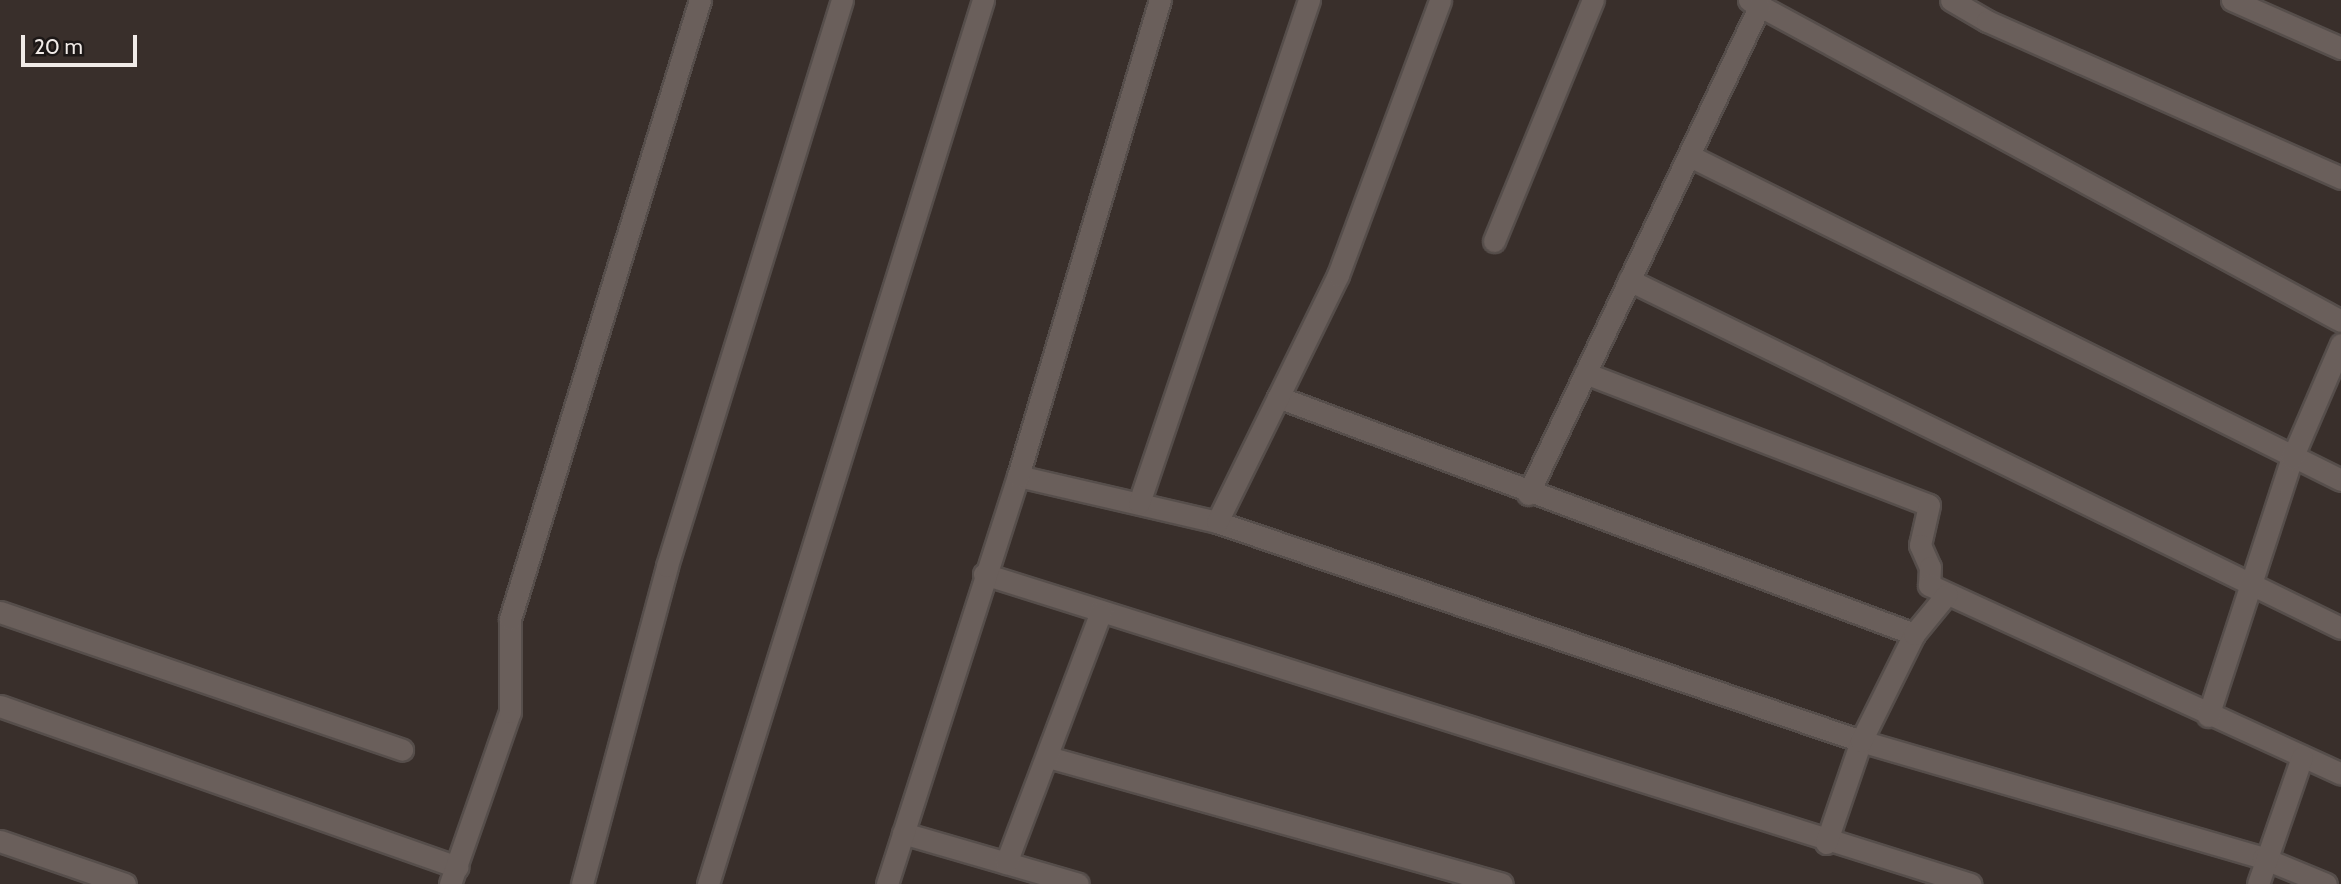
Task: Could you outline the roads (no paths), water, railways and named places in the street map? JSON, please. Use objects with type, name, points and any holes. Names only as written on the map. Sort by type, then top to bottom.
[{"type":"street","points":[[0,706],[454,875],[510,712],[510,619],[700,0]]},
{"type":"street","points":[[582,884],[671,553],[842,0]]},
{"type":"street","points":[[708,884],[982,0]]},
{"type":"street","points":[[887,884],[984,573],[1018,476],[1160,0]]},
{"type":"street","points":[[1139,503],[1309,0]]},
{"type":"street","points":[[1217,522],[1338,275],[1440,0]]},
{"type":"street","points":[[1493,241],[1593,0]]},
{"type":"street","points":[[1951,0],[1987,21],[2341,177]]},
{"type":"street","points":[[2232,0],[2341,48]]},
{"type":"street","points":[[1528,494],[1690,156],[1754,3],[2341,321]]},
{"type":"street","points":[[1690,156],[2292,458],[2341,480]]},
{"type":"street","points":[[1629,280],[2248,585],[2341,628]]},
{"type":"street","points":[[2208,716],[2248,585],[2292,458],[2341,344]]},
{"type":"street","points":[[1585,373],[1929,505],[1920,545],[1930,567],[1929,585],[2208,716],[2341,774]]},
{"type":"street","points":[[1279,397],[1528,494],[1913,634]]},
{"type":"street","points":[[1018,476],[1217,522],[1861,741],[2263,858],[2326,884]]},
{"type":"street","points":[[984,573],[1934,878],[1970,884]]},
{"type":"street","points":[[1826,843],[1861,741],[1913,634],[1947,594]]},
{"type":"street","points":[[1006,863],[1101,611]]},
{"type":"street","points":[[0,612],[402,750]]},
{"type":"street","points":[[1048,757],[1502,884]]},
{"type":"street","points":[[2258,884],[2263,858],[2302,757]]},
{"type":"street","points":[[903,833],[1006,863],[1031,877],[1078,884]]},
{"type":"street","points":[[0,841],[125,884]]}]
